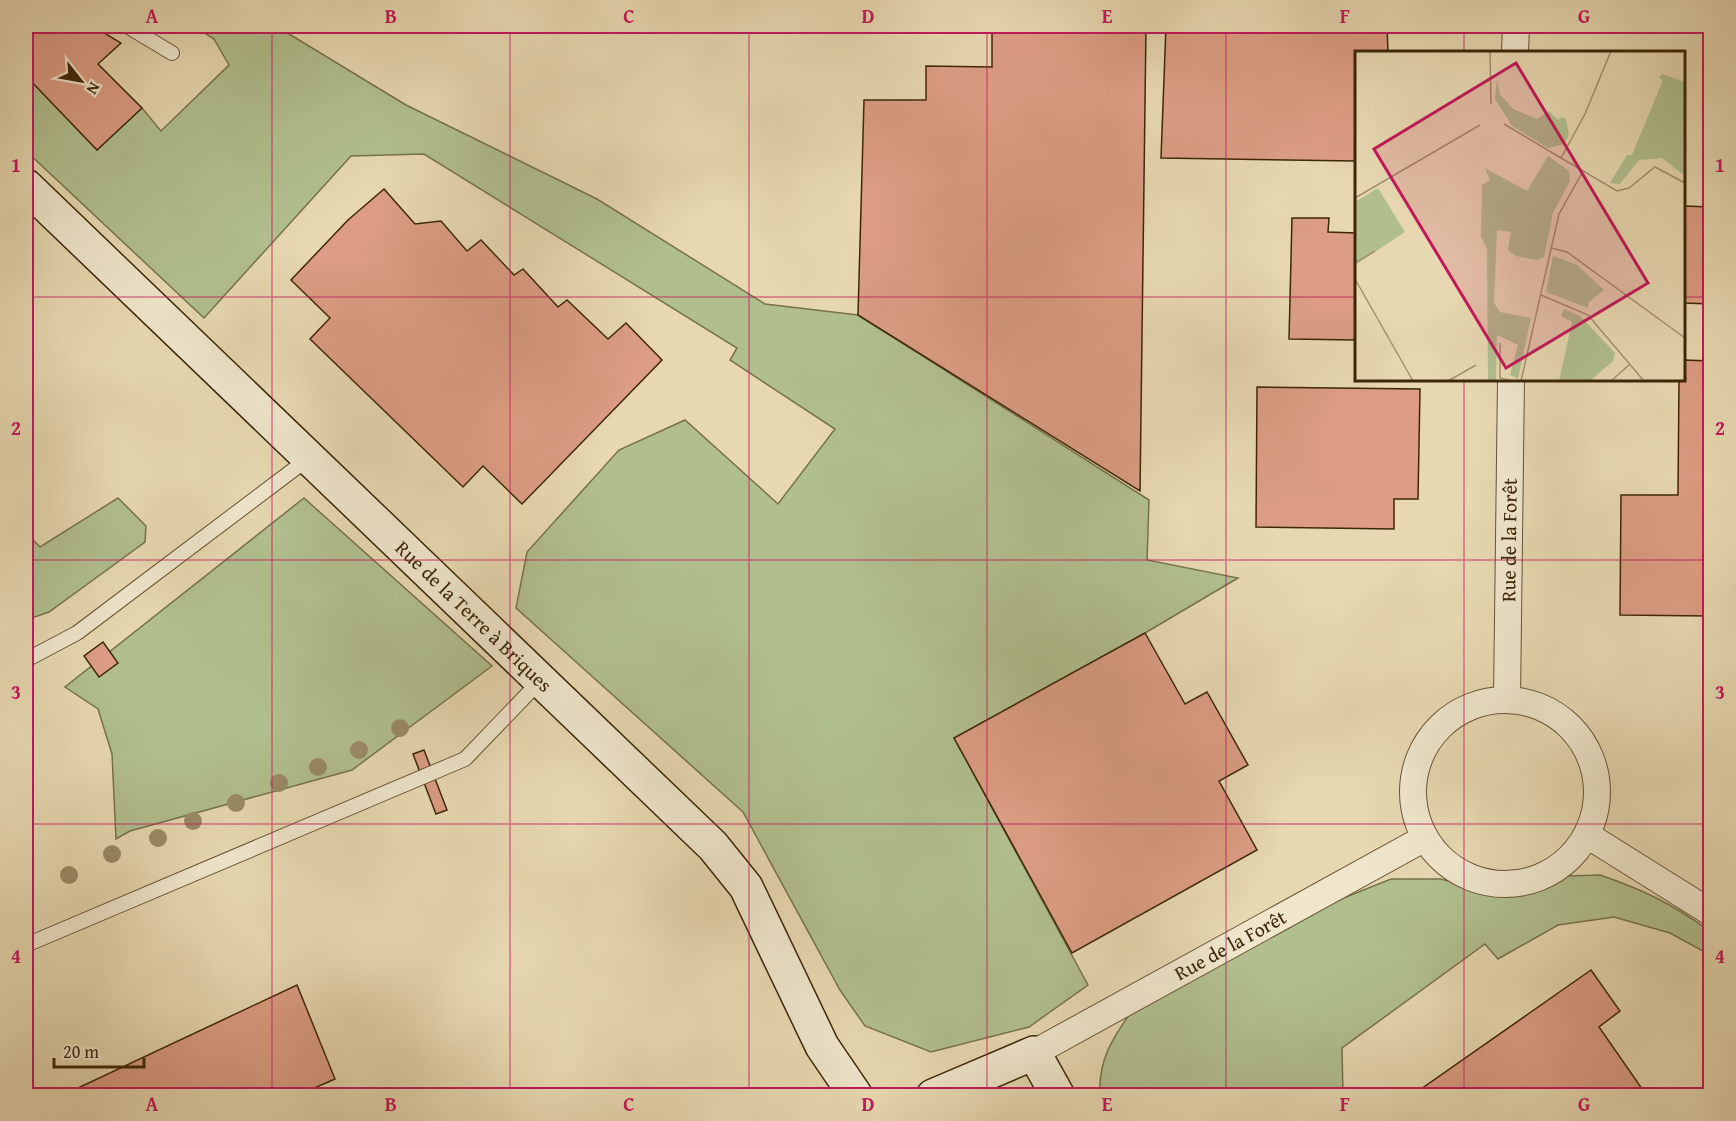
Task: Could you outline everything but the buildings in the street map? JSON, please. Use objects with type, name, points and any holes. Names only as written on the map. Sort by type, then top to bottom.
[{"type":"main road","name":"Rue de la Terre à Briques","points":[[26,186],[713,846],[746,887],[822,1046],[856,1095]]},
{"type":"main road","points":[[933,1095],[1034,1053],[1058,1095]]},
{"type":"street","points":[[1515,51],[1516,26]]},
{"type":"street","name":"Rue de la Forêt","points":[[1507,699],[1511,381]]},
{"type":"street","points":[[1507,699],[1533,703],[1558,715],[1577,733],[1591,757],[1598,783],[1596,810],[1587,835],[1570,858],[1547,874],[1521,883],[1493,883],[1466,876],[1443,860],[1425,838],[1416,812],[1413,785],[1419,758],[1434,734],[1454,715],[1479,703],[1507,699]]},
{"type":"street","points":[[1587,835],[1710,912]]},
{"type":"street","name":"Rue de la Forêt","points":[[1034,1053],[1425,838]]},
{"type":"lane","points":[[127,26],[172,52]]},
{"type":"lane","points":[[26,660],[77,633],[309,458]]},
{"type":"lane","points":[[26,945],[465,759],[541,680]]},
{"type":"green space","points":[[194,26],[276,26],[406,105],[597,199],[765,304],[858,315],[1149,500],[1147,560],[1238,578],[1145,633],[954,738],[1088,985],[1029,1027],[931,1052],[865,1026],[840,990],[743,812],[516,608],[527,552],[619,450],[685,420],[778,504],[835,429],[730,360],[737,348],[424,154],[351,156],[204,318],[26,151],[26,76],[97,150],[142,108],[161,131],[229,65],[214,39]]},
{"type":"green space","points":[[118,498],[146,526],[145,542],[49,612],[26,620],[26,533],[40,547]]},
{"type":"green space","points":[[304,498],[492,666],[352,770],[130,831],[116,839],[112,754],[98,709],[65,687]]},
{"type":"green space","points":[[1600,875],[1656,898],[1708,930],[1710,955],[1670,933],[1614,917],[1558,925],[1498,959],[1485,944],[1342,1048],[1343,1095],[1100,1095],[1101,1071],[1104,1061],[1131,1012],[1316,909],[1391,879],[1441,879],[1489,892],[1524,889],[1568,876]]}]
